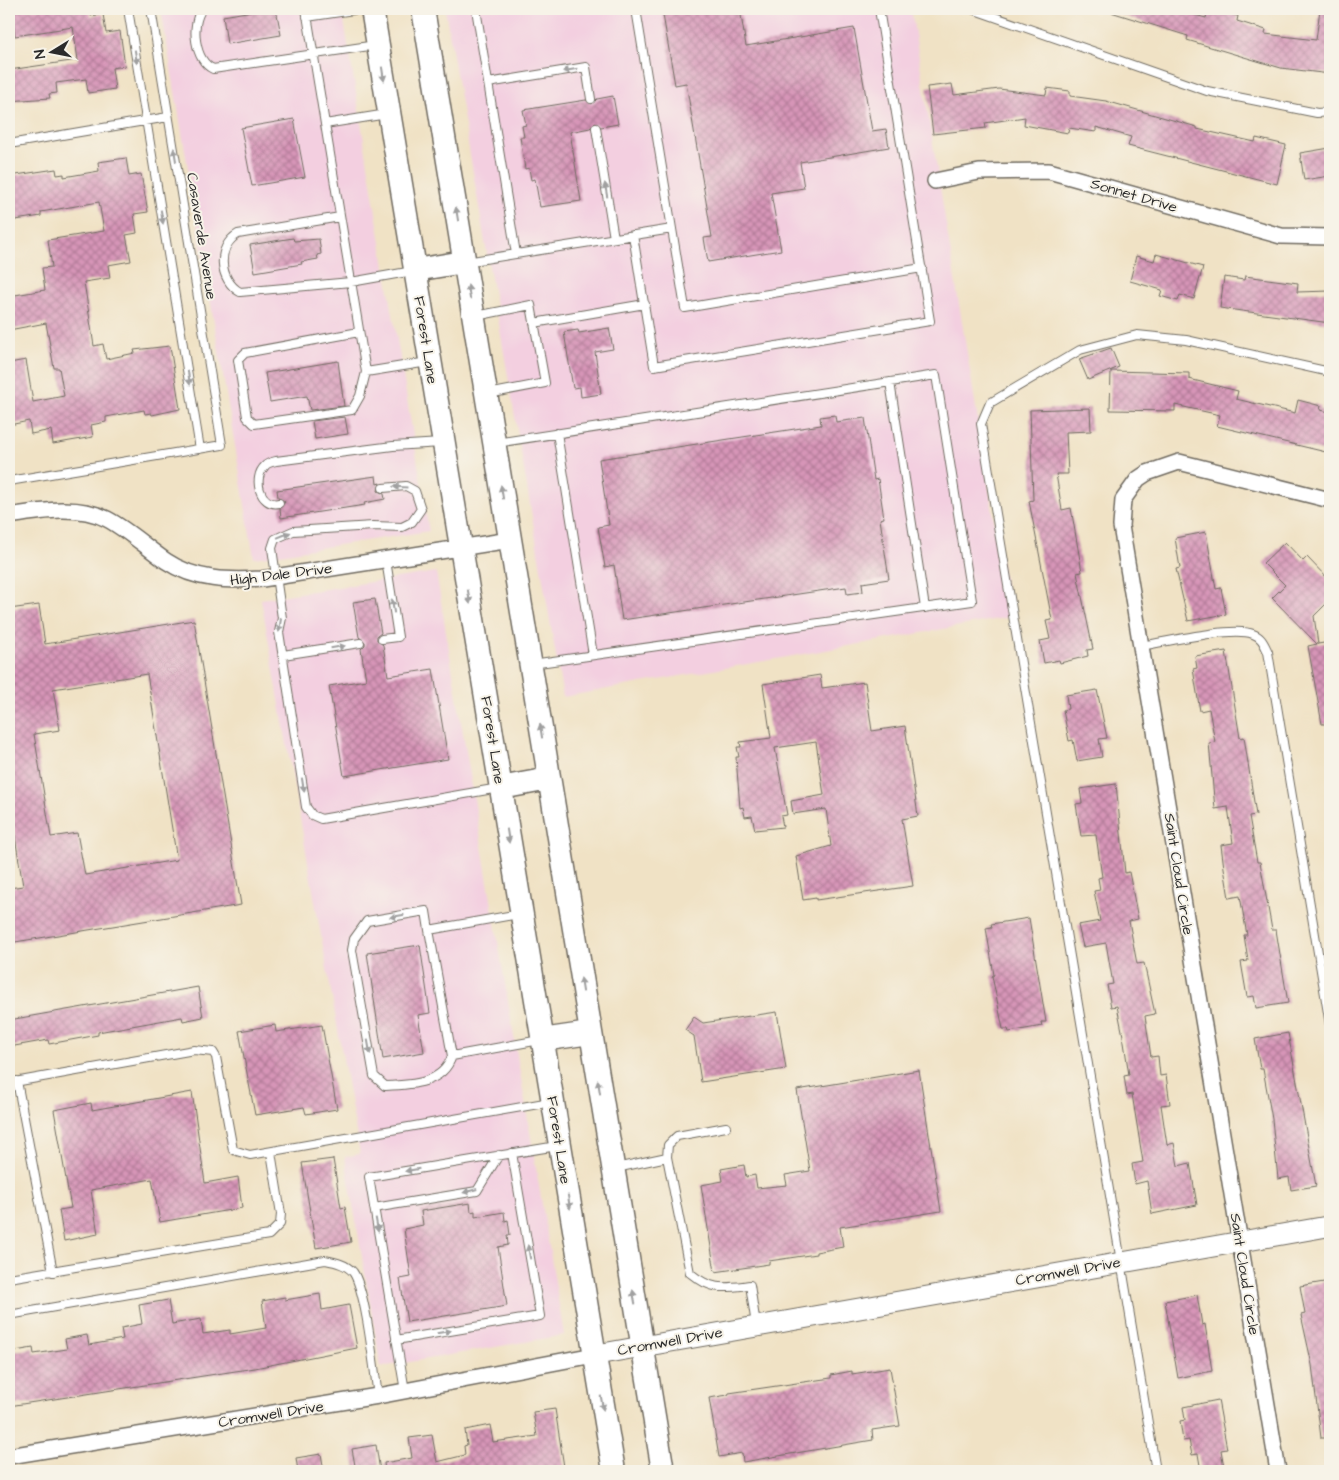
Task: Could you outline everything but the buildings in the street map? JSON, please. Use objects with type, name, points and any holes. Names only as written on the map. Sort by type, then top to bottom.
[{"type":"main road","name":"Forest Lane","points":[[372,9],[614,1471]]},
{"type":"main road","points":[[423,9],[663,1471]]},
{"type":"main road","points":[[415,270],[464,262]]},
{"type":"main road","points":[[500,788],[549,779]]},
{"type":"main road","points":[[542,1040],[590,1033]]},
{"type":"street","name":"Sonnet Drive","points":[[935,181],[979,172],[1049,171],[1281,236],[1330,237]]},
{"type":"street","name":"Saint Cloud Circle","points":[[1278,1471],[1121,526],[1123,500],[1138,479],[1148,473],[1179,462],[1330,500]]},
{"type":"street","name":"High Dale Drive","points":[[9,516],[48,510],[78,511],[106,518],[168,563],[205,578],[230,581],[386,560],[510,540]]},
{"type":"street","name":"Cromwell Drive","points":[[9,1456],[405,1392],[641,1345],[757,1327],[1122,1261],[1330,1226]]},
{"type":"lane","points":[[128,9],[200,449]]},
{"type":"lane","name":"Casaverde Avenue","points":[[9,481],[222,445],[151,9]]},
{"type":"lane","points":[[202,9],[196,27],[199,56],[204,65],[213,69],[378,44]]},
{"type":"lane","points":[[359,332],[245,353],[238,360],[247,417],[254,424],[352,410],[360,396],[366,372],[306,13],[360,9]]},
{"type":"lane","points":[[476,9],[516,254]]},
{"type":"lane","points":[[636,9],[685,308],[922,268]]},
{"type":"lane","points":[[633,235],[654,366],[930,320],[879,9]]},
{"type":"lane","points":[[972,9],[1207,91],[1316,113],[1330,112]]},
{"type":"lane","points":[[488,83],[586,68],[591,100]]},
{"type":"lane","points":[[325,124],[389,113]]},
{"type":"lane","points":[[9,144],[168,117]]},
{"type":"lane","points":[[596,128],[614,238]]},
{"type":"lane","points":[[340,217],[238,234],[228,240],[222,251],[225,275],[232,287],[240,292],[350,282],[415,270]]},
{"type":"lane","points":[[464,262],[672,228]]},
{"type":"lane","points":[[534,323],[645,304]]},
{"type":"lane","points":[[473,317],[531,305],[545,384],[486,394]]},
{"type":"lane","points":[[1156,1471],[981,424],[990,403],[1080,350],[1137,335],[1186,340],[1330,372]]},
{"type":"lane","points":[[366,372],[430,362]]},
{"type":"lane","points":[[494,443],[936,374],[972,601],[530,664]]},
{"type":"lane","points":[[890,382],[925,608]]},
{"type":"lane","points":[[557,433],[593,655]]},
{"type":"lane","points":[[279,503],[272,504],[265,501],[261,494],[260,472],[265,465],[276,461],[393,446],[443,443]]},
{"type":"lane","points":[[383,488],[406,486],[415,491],[420,509],[412,522],[402,526],[303,530],[282,535],[275,539],[272,548],[282,618],[279,632],[309,812],[321,819],[500,788]]},
{"type":"lane","points":[[382,639],[398,637],[386,560]]},
{"type":"lane","points":[[1141,646],[1237,631],[1253,634],[1261,639],[1268,652],[1330,1025]]},
{"type":"lane","points":[[283,655],[360,643]]},
{"type":"lane","points":[[426,911],[429,930],[452,1056],[448,1067],[426,1081],[405,1086],[385,1086],[374,1076],[352,950],[354,939],[366,921],[426,911]]},
{"type":"lane","points":[[429,930],[521,914]]},
{"type":"lane","points":[[452,1056],[542,1040]]},
{"type":"lane","points":[[9,1083],[194,1050],[213,1052],[216,1057],[233,1150],[250,1155],[552,1102]]},
{"type":"lane","points":[[17,1081],[53,1272]]},
{"type":"lane","points":[[726,1127],[677,1136],[668,1145],[667,1157],[690,1273],[703,1284],[720,1289],[750,1285],[757,1327]]},
{"type":"lane","points":[[405,1392],[369,1177],[559,1145]]},
{"type":"lane","points":[[9,1278],[269,1234],[280,1224],[281,1214],[272,1152]]},
{"type":"lane","points":[[396,1340],[540,1316],[512,1153]]},
{"type":"lane","points":[[374,1208],[477,1191],[499,1155]]},
{"type":"lane","points":[[612,1169],[667,1157]]},
{"type":"lane","points":[[9,1315],[325,1260],[339,1263],[352,1271],[361,1288],[378,1396]]},
{"type":"shaded area","points":[[161,9],[342,9],[429,531],[254,558]]},
{"type":"shaded area","points":[[445,9],[911,9],[1010,617],[563,697]]},
{"type":"shaded area","points":[[436,572],[564,1335],[381,1367],[345,1157],[360,1154],[261,599]]}]
